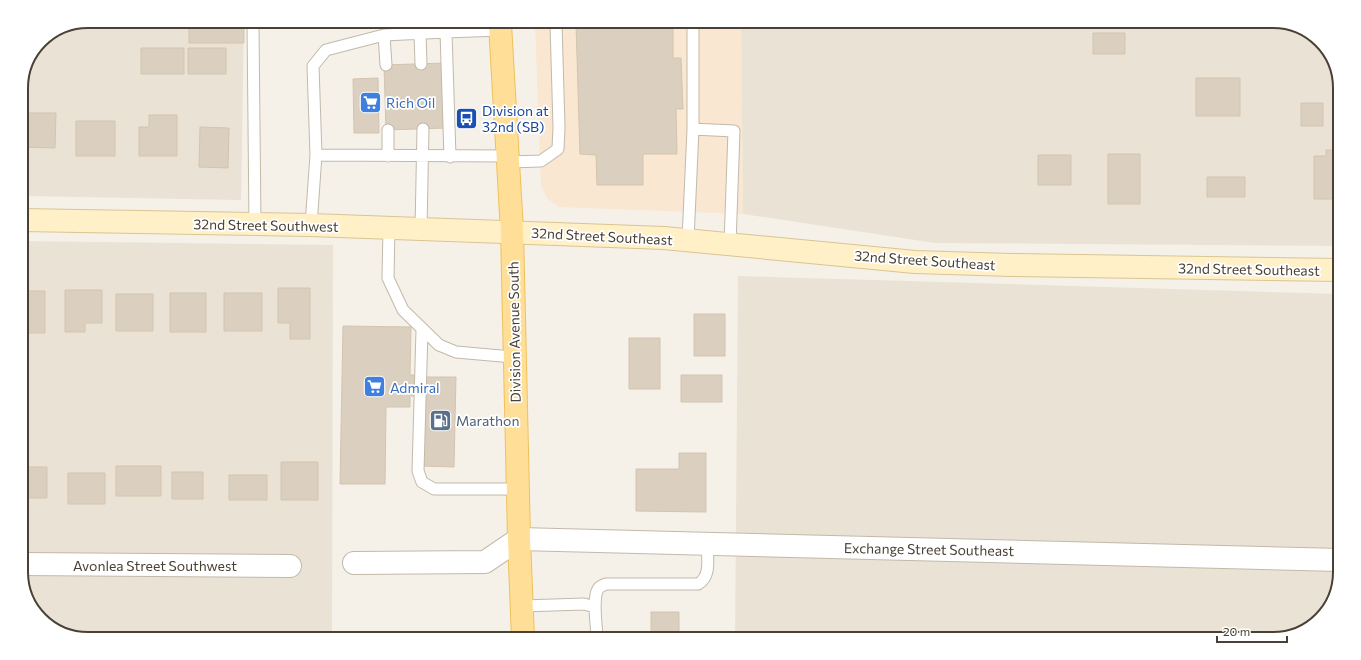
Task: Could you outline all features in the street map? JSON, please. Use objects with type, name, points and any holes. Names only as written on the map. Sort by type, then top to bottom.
[{"type":"main road","name":"Division Avenue South","points":[[500,28],[512,231],[514,357],[523,632]]},
{"type":"street","name":"32nd Street Southwest","points":[[28,220],[311,225],[512,231]]},
{"type":"street","name":"32nd Street Southeast","points":[[512,231],[688,240],[915,262],[1333,270]]},
{"type":"street","name":"Exchange Street Southeast","points":[[519,539],[1333,560]]},
{"type":"street","points":[[354,563],[485,562],[519,539]]},
{"type":"street","name":"Avonlea Street Southwest","points":[[28,564],[290,566]]},
{"type":"lane","points":[[253,28],[255,224]]},
{"type":"lane","points":[[311,225],[316,155],[313,66],[326,50],[384,35],[489,28]]},
{"type":"lane","points":[[316,155],[450,157],[541,161],[558,149],[556,28]]},
{"type":"lane","points":[[688,240],[693,128],[693,28]]},
{"type":"lane","points":[[446,32],[450,157]]},
{"type":"lane","points":[[420,33],[421,64]]},
{"type":"lane","points":[[384,35],[386,65]]},
{"type":"lane","points":[[693,128],[734,131],[730,244]]},
{"type":"lane","points":[[422,229],[423,129]]},
{"type":"lane","points":[[388,130],[388,156]]},
{"type":"lane","points":[[389,228],[388,278],[403,310],[422,330],[439,345],[456,352],[514,357]]},
{"type":"lane","points":[[422,330],[418,433],[418,471],[422,482],[434,489],[518,489]]},
{"type":"lane","points":[[597,632],[597,614],[595,607],[598,589],[606,584],[698,584],[705,580],[707,575],[707,543]]},
{"type":"lane","points":[[522,606],[584,604],[595,607]]},
{"type":"shaded area","points":[[244,28],[241,200],[28,196],[28,84],[34,62],[40,52],[55,38],[77,29]]},
{"type":"shaded area","points":[[535,28],[741,28],[743,214],[559,207],[547,198],[541,185]]},
{"type":"shaded area","points":[[741,28],[1273,28],[1292,31],[1306,38],[1323,55],[1332,77],[1333,246],[935,243],[743,214]]},
{"type":"shaded area","points":[[28,241],[333,245],[332,632],[88,632],[73,630],[55,622],[38,605],[31,591],[28,576]]},
{"type":"shaded area","points":[[738,276],[1333,294],[1332,583],[1323,605],[1312,617],[1299,626],[1288,630],[1273,632],[735,632]]},
{"type":"building","points":[[189,28],[244,28],[244,43],[189,43]]},
{"type":"building","points":[[576,28],[673,28],[673,58],[681,58],[683,109],[676,109],[677,154],[643,154],[643,185],[597,185],[596,155],[580,154]]},
{"type":"building","points":[[1093,33],[1125,33],[1125,54],[1093,54]]},
{"type":"building","points":[[141,48],[184,48],[184,74],[141,74]]},
{"type":"building","points":[[188,48],[226,48],[226,74],[188,74]]},
{"type":"building","points":[[444,63],[446,128],[386,130],[384,65]]},
{"type":"building","points":[[378,78],[379,133],[354,133],[353,79]]},
{"type":"building","points":[[1196,78],[1240,78],[1240,116],[1196,116]]},
{"type":"building","points":[[1301,103],[1323,103],[1323,126],[1301,126]]},
{"type":"building","points":[[28,113],[56,113],[55,148],[28,147]]},
{"type":"building","points":[[149,115],[177,115],[177,156],[139,156],[139,127],[149,127]]},
{"type":"building","points":[[76,121],[115,121],[115,156],[76,156]]},
{"type":"building","points":[[200,127],[229,128],[228,168],[199,167]]},
{"type":"building","points":[[1326,150],[1333,150],[1333,199],[1314,199],[1314,156],[1326,156]]},
{"type":"building","points":[[1108,154],[1140,154],[1140,204],[1108,204]]},
{"type":"building","points":[[1038,155],[1071,155],[1071,185],[1038,185]]},
{"type":"building","points":[[1207,177],[1245,177],[1245,197],[1207,197]]},
{"type":"building","points":[[278,288],[310,288],[310,339],[290,339],[290,323],[278,323]]},
{"type":"building","points":[[65,290],[102,290],[102,323],[85,323],[85,332],[65,332]]},
{"type":"building","points":[[28,291],[45,291],[45,333],[28,333]]},
{"type":"building","points":[[170,293],[206,293],[206,332],[170,332]]},
{"type":"building","points":[[224,293],[262,293],[262,331],[224,331]]},
{"type":"building","points":[[116,294],[153,294],[153,331],[116,331]]},
{"type":"building","points":[[694,314],[725,314],[725,356],[694,356]]},
{"type":"building","points":[[343,326],[411,327],[410,375],[415,375],[415,396],[410,396],[410,407],[386,407],[385,484],[340,484]]},
{"type":"building","points":[[629,338],[660,338],[660,389],[629,389]]},
{"type":"building","points":[[681,375],[722,375],[722,402],[681,402]]},
{"type":"building","points":[[424,377],[456,377],[454,467],[422,466]]},
{"type":"building","points":[[679,453],[706,453],[706,512],[636,511],[636,469],[679,469]]},
{"type":"building","points":[[281,462],[318,462],[318,500],[281,500]]},
{"type":"building","points":[[116,466],[161,466],[161,496],[116,496]]},
{"type":"building","points":[[28,467],[47,467],[47,498],[28,498]]},
{"type":"building","points":[[172,472],[203,472],[203,499],[172,499]]},
{"type":"building","points":[[68,473],[105,473],[105,504],[68,504]]},
{"type":"building","points":[[229,475],[267,475],[267,500],[229,500]]},
{"type":"building","points":[[651,612],[679,612],[679,632],[651,632]]},
{"type":"place","name":"Rich Oil","points":[[371,102]]},
{"type":"place","name":"Division at 32nd (SB)","points":[[467,118]]},
{"type":"place","name":"Admiral","points":[[375,387]]},
{"type":"place","name":"Marathon","points":[[441,420]]}]
